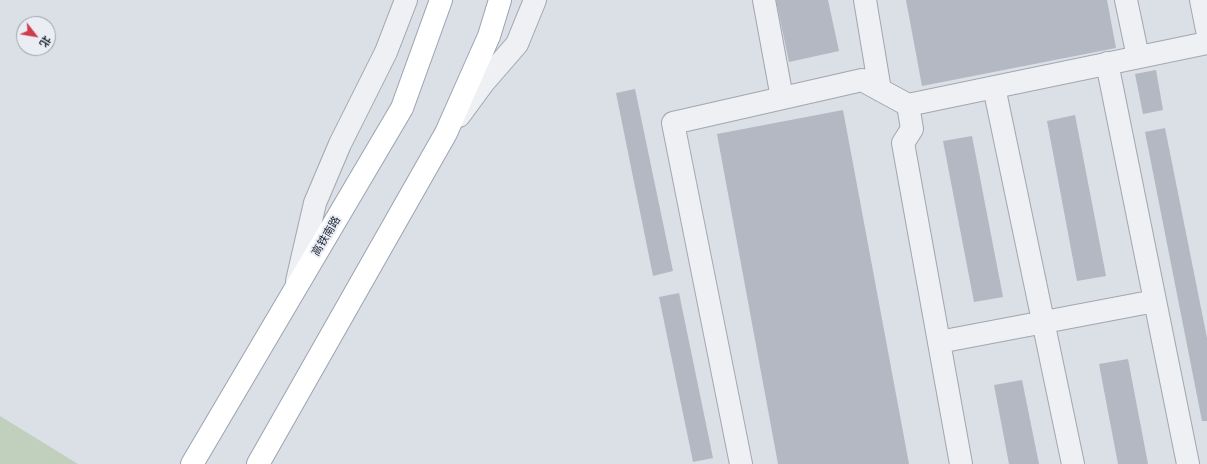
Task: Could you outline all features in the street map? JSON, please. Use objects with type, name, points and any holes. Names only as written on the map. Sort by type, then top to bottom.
[{"type":"main road","name":"高铁南路","points":[[192,464],[402,108],[441,0]]},
{"type":"main road","points":[[258,464],[446,133],[489,36],[500,0]]},
{"type":"street","points":[[296,286],[315,202],[340,144],[386,52],[406,0]]},
{"type":"street","points":[[446,133],[484,82],[517,44],[535,0]]},
{"type":"street","points":[[764,0],[782,98]]},
{"type":"street","points":[[865,0],[880,90]]},
{"type":"street","points":[[1126,0],[1138,57]]},
{"type":"street","points":[[1202,0],[1207,30]]},
{"type":"street","points":[[741,464],[672,123],[862,80],[908,105],[1207,43]]},
{"type":"street","points":[[1107,64],[1188,464]]},
{"type":"street","points":[[994,87],[1074,464]]},
{"type":"street","points":[[908,105],[912,129],[903,143],[961,464]]},
{"type":"street","points":[[939,342],[1155,301]]},
{"type":"green space","points":[[0,416],[78,464],[0,464]]},
{"type":"building","points":[[776,0],[828,0],[839,51],[789,62]]},
{"type":"building","points":[[906,0],[1107,0],[1116,48],[922,86]]},
{"type":"building","points":[[1156,70],[1163,110],[1143,114],[1135,74]]},
{"type":"building","points":[[635,89],[673,271],[653,276],[616,93]]},
{"type":"building","points":[[843,110],[909,464],[778,464],[717,134]]},
{"type":"building","points":[[1075,115],[1106,276],[1077,281],[1047,121]]},
{"type":"building","points":[[1165,128],[1207,338],[1207,421],[1202,421],[1145,132]]},
{"type":"building","points":[[972,136],[1003,297],[974,302],[943,141]]},
{"type":"building","points":[[679,293],[713,458],[693,462],[659,297]]},
{"type":"building","points":[[1128,359],[1148,464],[1118,464],[1099,364]]},
{"type":"building","points":[[1022,380],[1039,464],[1009,464],[994,385]]}]
